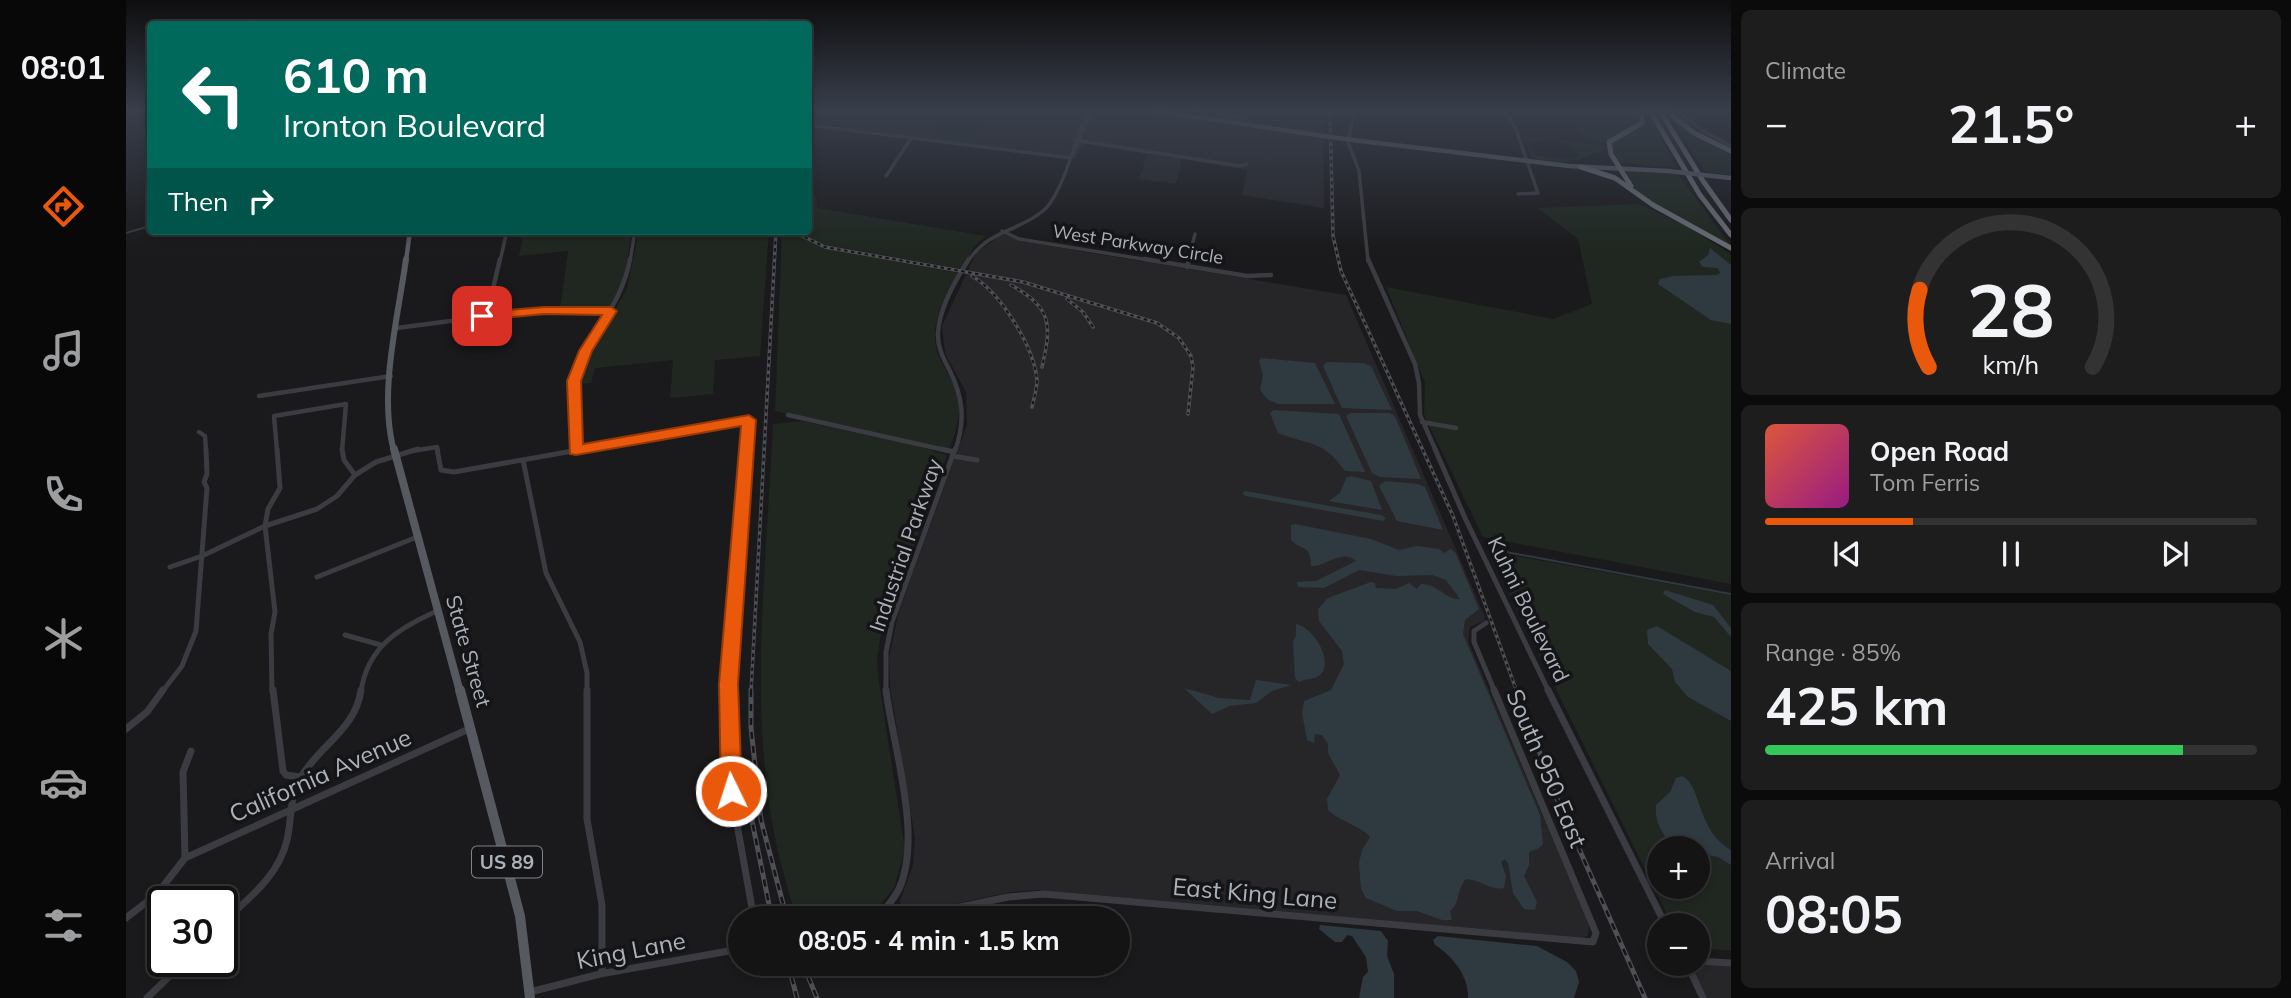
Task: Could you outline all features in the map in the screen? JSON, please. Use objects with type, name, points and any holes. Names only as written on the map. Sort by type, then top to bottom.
[{"type":"highway","points":[[1613,158],[1634,192]]},
{"type":"highway","points":[[1677,158],[1696,189],[1731,235]]},
{"type":"highway","points":[[1689,158],[1731,220]]},
{"type":"highway","points":[[1581,167],[1615,178],[1653,205],[1731,248]]},
{"type":"main road","points":[[1493,158],[1731,178]]},
{"type":"main road","name":"State Street","points":[[410,235],[388,414],[395,456],[416,537],[471,728],[520,916],[530,995]]},
{"type":"street","points":[[886,176],[898,158]]},
{"type":"street","points":[[1002,231],[1048,207],[1057,194],[1071,158],[1068,158]]},
{"type":"street","points":[[1185,158],[1240,166],[1247,164]]},
{"type":"street","name":"Kuhni Boulevard","points":[[1354,158],[1359,172],[1369,266],[1415,364],[1422,422],[1465,518],[1618,834],[1659,913]]},
{"type":"street","points":[[1518,194],[1538,193],[1526,158]]},
{"type":"street","name":"Industrial Parkway","points":[[888,906],[900,884],[909,848],[886,693],[884,670],[888,638],[962,429],[964,405],[959,387],[940,350],[939,326],[971,257],[992,236],[1002,231]]},
{"type":"street","name":"West Parkway Circle","points":[[1002,231],[1019,239],[1187,267],[1259,278],[1271,275]]},
{"type":"street","points":[[1187,267],[1195,234]]},
{"type":"street","points":[[483,331],[506,235]]},
{"type":"street","points":[[576,450],[574,381],[586,351],[611,311],[628,272],[634,235]]},
{"type":"street","points":[[397,328],[486,315],[544,311],[611,311]]},
{"type":"street","points":[[259,396],[391,376]]},
{"type":"street","points":[[300,777],[286,775],[283,771],[272,696],[274,674],[271,634],[275,612],[265,526],[266,516],[280,488],[274,416],[346,404],[342,446],[346,466],[355,475]]},
{"type":"street","points":[[788,415],[977,460]]},
{"type":"street","points":[[170,567],[202,556],[265,526],[323,506],[341,492],[355,475],[376,462],[425,447],[437,447],[441,470],[446,472],[749,418],[729,684],[729,772],[735,821],[751,906]]},
{"type":"street","points":[[1422,422],[1456,428]]},
{"type":"street","points":[[126,729],[147,712],[188,653],[196,631],[207,488],[204,482],[207,474],[205,436],[199,432]]},
{"type":"street","points":[[523,460],[549,582],[580,642],[587,673],[587,819],[602,905],[602,974]]},
{"type":"street","points":[[317,577],[416,537]]},
{"type":"street","points":[[238,907],[265,881],[279,862],[287,844],[292,796],[300,777],[355,713],[361,699],[365,671],[381,645],[407,625],[437,611]]},
{"type":"street","name":"South 950 East","points":[[1486,624],[1475,628],[1474,642],[1596,933]]},
{"type":"street","points":[[345,635],[381,645]]},
{"type":"street","name":"California Avenue","points":[[185,858],[471,728]]},
{"type":"street","points":[[126,918],[157,894],[185,858],[183,772],[191,751]]},
{"type":"street","name":"East King Lane","points":[[966,906],[1014,896],[1044,894],[1590,943],[1595,941],[1596,933]]},
{"type":"street","name":"King Lane","points":[[530,995],[602,974],[728,951]]},
{"type":"street","points":[[1710,962],[1731,963]]},
{"type":"street","points":[[1693,976],[1703,998]]},
{"type":"street","points":[[147,998],[169,977]]},
{"type":"shaded area","points":[[1146,158],[1323,158],[1324,208],[1242,195],[1247,170],[1182,159],[1176,184],[1139,179]]},
{"type":"shaded area","points":[[1533,158],[1562,159],[1583,158],[1550,162]]},
{"type":"shaded area","points":[[1617,158],[1671,158],[1677,168],[1619,163]]},
{"type":"shaded area","points":[[1696,158],[1731,158],[1731,175],[1705,172]]},
{"type":"shaded area","points":[[1626,171],[1678,174],[1731,246],[1648,200],[1636,190]]},
{"type":"shaded area","points":[[812,193],[816,196],[817,208],[986,236],[974,247],[962,269],[815,243],[801,235],[812,235]]},
{"type":"shaded area","points":[[1639,204],[1686,226],[1731,254],[1731,584],[1483,537],[1424,415],[1425,383],[1386,287],[1553,319],[1592,304],[1578,239],[1538,208]]},
{"type":"shaded area","points":[[1002,234],[1019,241],[1346,295],[1485,617],[1484,621],[1470,627],[1468,641],[1589,924],[1588,936],[1583,938],[1038,890],[1010,892],[946,906],[901,906],[900,901],[913,865],[915,838],[890,687],[889,657],[899,611],[967,425],[966,392],[945,353],[942,326],[976,253]]},
{"type":"shaded area","points":[[513,235],[631,235],[624,279],[610,308],[560,309],[568,251],[519,256],[523,239]]},
{"type":"shaded area","points":[[638,235],[769,235],[760,356],[715,360],[713,394],[670,398],[673,360],[595,368],[591,383],[578,384],[587,357],[627,289]]},
{"type":"shaded area","points":[[782,235],[797,235],[826,248],[958,273],[940,311],[935,335],[938,353],[958,398],[957,424],[949,450],[775,411]]},
{"type":"shaded area","points":[[1710,248],[1731,265],[1731,324],[1711,320],[1658,284],[1660,279],[1673,276],[1720,273],[1718,268],[1703,267],[1699,262],[1708,255]]},
{"type":"shaded area","points":[[1261,358],[1315,363],[1335,404],[1278,404],[1267,399],[1260,390],[1263,375],[1259,361]]},
{"type":"shaded area","points":[[1327,362],[1363,363],[1371,366],[1392,410],[1342,408],[1323,366]]},
{"type":"shaded area","points":[[1274,410],[1339,414],[1365,472],[1345,471],[1322,448],[1278,433],[1270,413]]},
{"type":"shaded area","points":[[1351,413],[1389,413],[1395,416],[1421,479],[1380,477],[1372,473],[1346,416]]},
{"type":"shaded area","points":[[802,421],[914,445],[947,455],[880,638],[877,662],[879,682],[905,850],[894,888],[879,906],[792,906],[779,856],[768,796],[761,690],[773,424]]},
{"type":"shaded area","points":[[1351,476],[1371,481],[1382,510],[1329,501],[1340,493],[1346,478]]},
{"type":"shaded area","points":[[1385,481],[1425,487],[1443,530],[1397,521],[1379,486]]},
{"type":"shaded area","points":[[1245,491],[1386,518],[1383,521],[1246,496],[1242,494]]},
{"type":"shaded area","points":[[1291,525],[1371,539],[1399,550],[1417,546],[1439,549],[1445,553],[1450,549],[1455,552],[1479,609],[1465,620],[1463,634],[1540,815],[1543,844],[1529,852],[1529,865],[1524,876],[1537,902],[1535,910],[1524,909],[1513,893],[1505,859],[1501,862],[1506,876],[1504,888],[1494,888],[1466,879],[1450,911],[1452,920],[1442,920],[1417,911],[1397,911],[1366,898],[1361,889],[1359,863],[1362,850],[1370,837],[1328,810],[1327,799],[1340,775],[1322,735],[1315,734],[1314,743],[1307,740],[1302,713],[1304,701],[1331,690],[1344,664],[1342,651],[1319,621],[1318,609],[1328,598],[1371,582],[1375,583],[1376,588],[1396,589],[1409,583],[1417,589],[1421,584],[1426,584],[1460,599],[1446,580],[1432,575],[1396,576],[1359,570],[1324,588],[1298,587],[1297,582],[1316,581],[1356,561],[1339,557],[1311,566],[1308,551],[1291,540]]},
{"type":"shaded area","points":[[1488,551],[1731,595],[1731,951],[1710,949],[1710,913],[1667,913],[1660,899],[1710,899],[1710,836],[1647,836],[1647,873]]},
{"type":"shaded area","points":[[1665,590],[1713,605],[1731,628],[1731,637],[1714,617],[1695,612],[1663,594]]},
{"type":"shaded area","points":[[1296,624],[1315,637],[1325,661],[1320,675],[1299,682],[1295,678],[1293,641]]},
{"type":"shaded area","points":[[1657,626],[1731,671],[1731,721],[1688,697],[1675,682],[1672,669],[1648,644],[1647,630]]},
{"type":"shaded area","points":[[1256,680],[1291,685],[1272,691],[1256,703],[1230,706],[1212,714],[1184,688],[1219,698],[1250,700]]},
{"type":"shaded area","points":[[1682,776],[1688,781],[1711,831],[1731,850],[1731,865],[1710,855],[1710,836],[1665,836],[1661,830],[1656,805],[1670,792],[1676,778]]},
{"type":"shaded area","points":[[1320,925],[1381,931],[1388,941],[1387,956],[1394,974],[1394,998],[1359,998],[1363,977],[1368,972],[1366,957],[1352,936],[1347,935],[1342,942],[1335,942],[1319,929]]},
{"type":"shaded area","points":[[1438,936],[1537,946],[1567,962],[1576,971],[1579,982],[1574,998],[1468,998],[1466,982],[1459,968],[1435,945],[1433,940]]},
{"type":"shaded area","points":[[1710,963],[1731,963],[1731,998],[1703,998],[1693,976],[1710,976]]},
{"type":"waterway","points":[[126,233],[147,227]]},
{"type":"waterway","points":[[1490,549],[1731,594]]},
{"type":"railway","points":[[1331,158],[1333,236],[1341,271],[1453,516],[1517,692]]},
{"type":"railway","points":[[751,692],[776,235]]},
{"type":"railway","points":[[800,235],[825,247],[1023,282],[1157,323],[1179,338],[1191,356],[1193,367],[1188,414]]},
{"type":"railway","points":[[972,276],[1005,308],[1030,352],[1037,380],[1032,407]]},
{"type":"railway","points":[[1011,285],[1035,301],[1046,318],[1047,339],[1042,367]]},
{"type":"railway","points":[[1067,299],[1083,312],[1093,327]]},
{"type":"railway","points":[[1517,690],[1554,792],[1645,998]]},
{"type":"railway","points":[[751,692],[751,728],[761,820],[784,906]]},
{"type":"railway","points":[[750,811],[769,906]]},
{"type":"railway","points":[[791,976],[797,998]]},
{"type":"railway","points":[[808,976],[817,998]]},
{"type":"route","points":[[482,316],[544,311],[611,311],[586,351],[574,381],[576,450],[749,420],[729,684],[731,791]]}]
